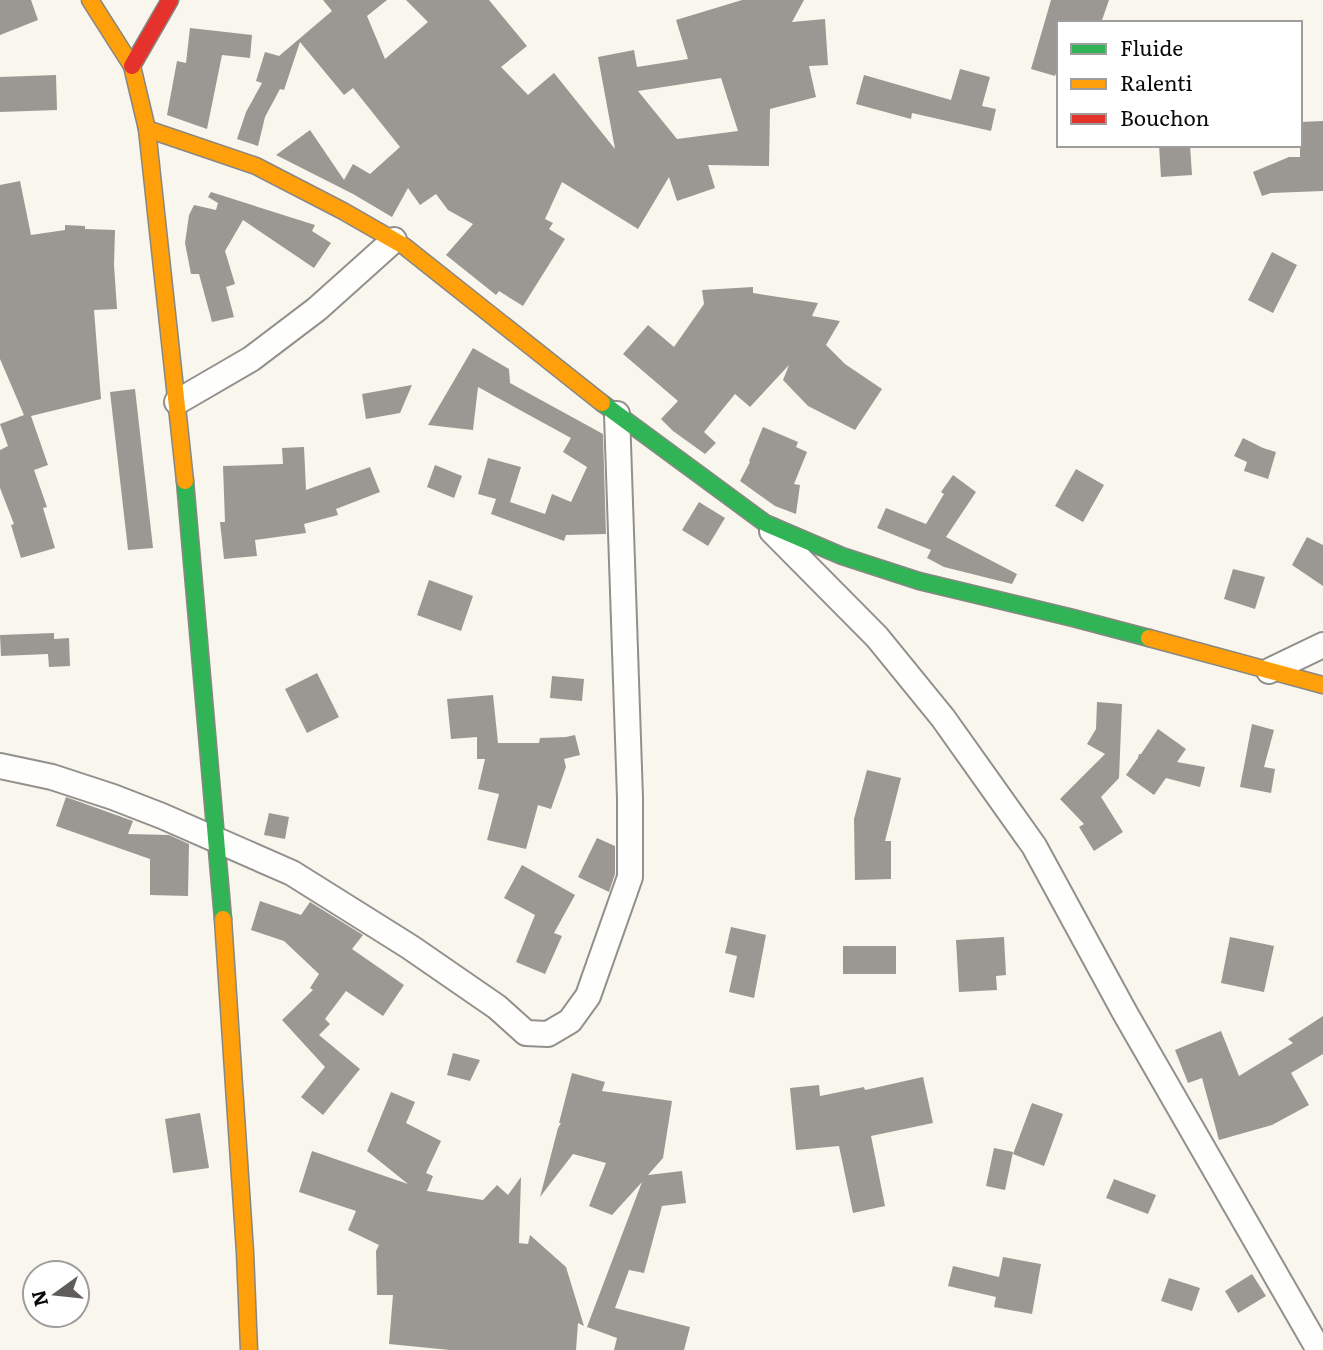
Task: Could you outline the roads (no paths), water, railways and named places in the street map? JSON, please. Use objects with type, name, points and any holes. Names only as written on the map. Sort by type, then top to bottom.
[{"type":"street","points":[[90,0],[132,66],[146,129],[177,402],[226,948],[249,1350]]},
{"type":"street","points":[[132,66],[170,0]]},
{"type":"street","points":[[146,129],[256,166],[404,246],[577,384],[765,523],[877,637],[943,718],[1034,846],[1125,1013],[1319,1350]]},
{"type":"street","points":[[177,402],[262,351],[317,309],[394,240]]},
{"type":"street","points":[[0,766],[52,778],[113,797],[292,873],[421,955],[497,1007],[526,1033],[548,1034],[570,1021],[588,996],[630,877],[630,785],[617,414]]},
{"type":"street","points":[[765,523],[842,556],[919,581],[1073,618],[1323,685]]},
{"type":"street","points":[[1269,671],[1323,645]]}]
